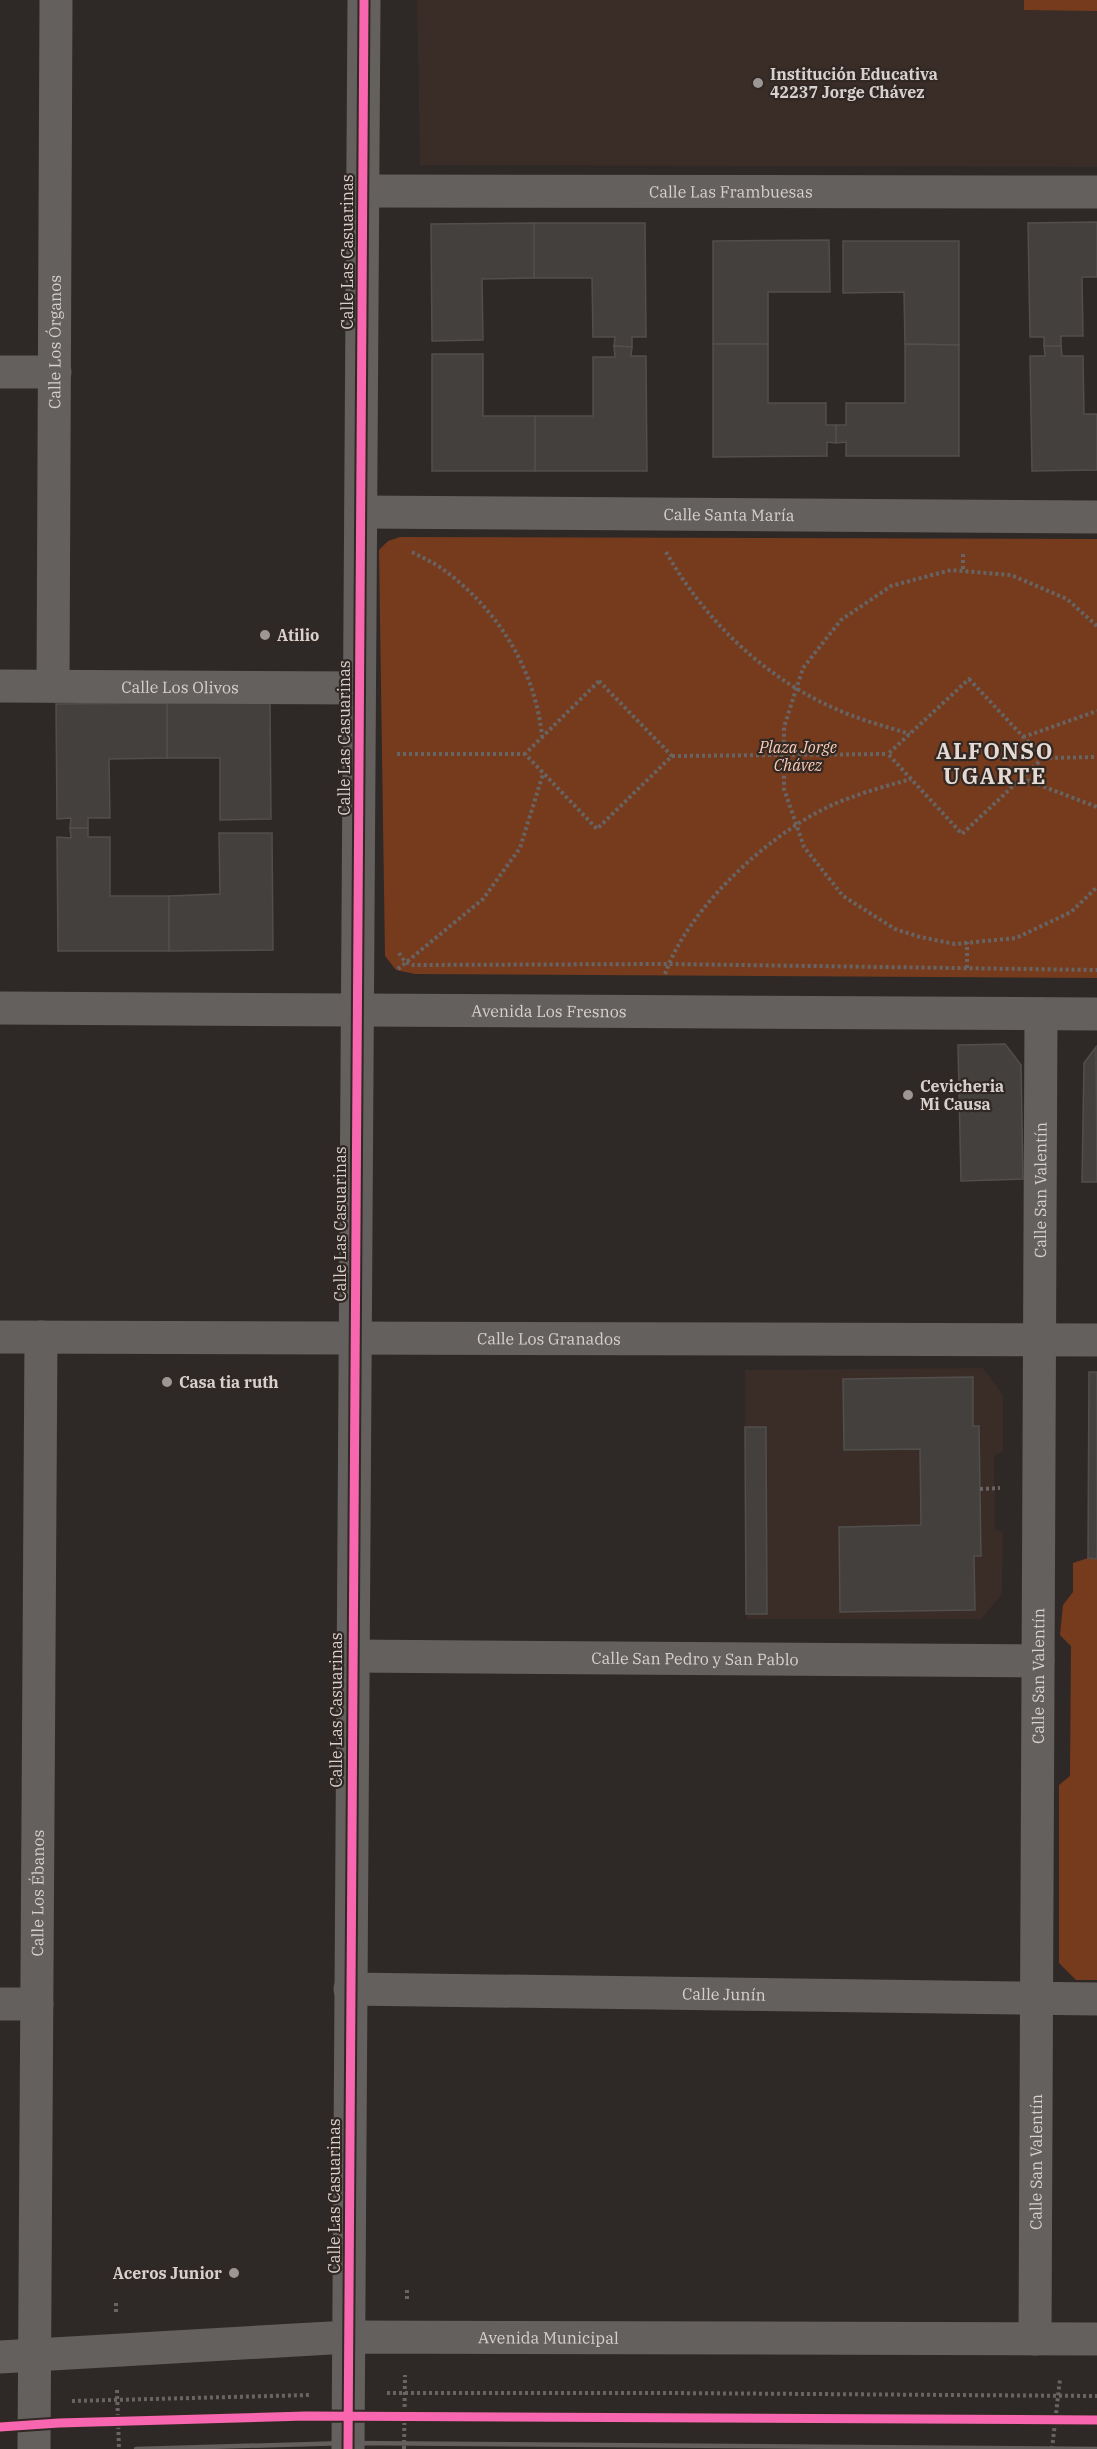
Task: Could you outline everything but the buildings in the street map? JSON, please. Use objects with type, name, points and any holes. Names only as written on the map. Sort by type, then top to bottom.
[{"type":"main road","name":"Avenida Municipal","points":[[0,2357],[348,2337],[1097,2339]]},
{"type":"street","name":"Calle Los Órganos","points":[[53,686],[56,0]]},
{"type":"street","name":"Calle Las Casuarinas","points":[[348,2449],[351,1656],[364,0]]},
{"type":"street","name":"Calle Las Frambuesas","points":[[363,191],[1097,192]]},
{"type":"street","points":[[0,372],[55,372]]},
{"type":"street","name":"Calle Santa María","points":[[360,512],[1097,517]]},
{"type":"street","name":"Calle Los Olivos","points":[[0,686],[359,688]]},
{"type":"street","name":"Avenida Los Fresnos","points":[[0,1008],[1097,1014]]},
{"type":"street","name":"Calle San Valentín","points":[[1035,2339],[1041,1014]]},
{"type":"street","name":"Calle Los Granados","points":[[0,1337],[1097,1340]]},
{"type":"street","name":"Calle Los Ébanos","points":[[34,2449],[41,1337]]},
{"type":"street","name":"Calle San Pedro y San Pablo","points":[[351,1656],[1038,1661]]},
{"type":"street","name":"Calle Junín","points":[[350,1989],[1097,1999]]},
{"type":"street","points":[[0,2004],[37,2004]]},
{"type":"path","points":[[360,512],[388,541],[444,570],[492,613],[525,667],[543,737]]},
{"type":"path","points":[[963,545],[963,571]]},
{"type":"path","points":[[663,546],[696,597],[718,625],[765,669],[796,689],[852,716],[910,734]]},
{"type":"path","points":[[1097,626],[1067,599],[1011,575],[951,570],[891,586],[841,620],[803,668],[784,727],[784,789],[804,847],[843,896],[895,929],[920,938],[954,944],[1016,938],[1071,912],[1097,887]]},
{"type":"path","points":[[525,754],[597,829],[672,756],[888,754],[969,679],[1042,758]]},
{"type":"path","points":[[396,754],[525,754],[599,681],[672,756]]},
{"type":"path","points":[[1023,737],[1097,711]]},
{"type":"path","points":[[396,743],[397,766]]},
{"type":"path","points":[[888,754],[962,834],[1042,758],[1097,757]]},
{"type":"path","points":[[357,1010],[405,962],[483,899],[520,848],[543,773]]},
{"type":"path","points":[[1021,778],[1097,807]]},
{"type":"path","points":[[651,1011],[668,964],[698,916],[734,874],[767,844],[821,810],[853,797],[911,779]]},
{"type":"path","points":[[398,944],[399,956],[405,962],[413,965],[668,964],[1097,970]]},
{"type":"path","points":[[34,2404],[348,2405],[667,2392],[1097,2396]]},
{"type":"path","points":[[348,2405],[416,2417]]},
{"type":"path","points":[[106,2421],[130,2420]]},
{"type":"path","points":[[1043,2420],[1065,2420]]},
{"type":"shaded area","name":"Institución Educativa 42237 Jorge Chávez","points":[[417,0],[1097,0],[1097,167],[420,165]]},
{"type":"shaded area","points":[[983,1368],[1003,1395],[1003,1451],[994,1456],[995,1529],[1003,1532],[1002,1594],[981,1619],[747,1619],[745,1370]]},
{"type":"green space","points":[[1024,0],[1097,0],[1097,11],[1024,10]]},
{"type":"green space","name":"Plaza Jorge Chávez","points":[[400,537],[1097,539],[1097,978],[415,974],[396,970],[385,956],[379,550],[388,541]]},
{"type":"green space","points":[[1088,1558],[1097,1559],[1097,1980],[1076,1980],[1059,1963],[1059,1785],[1070,1776],[1071,1646],[1060,1635],[1063,1605],[1073,1592],[1073,1563]]},
{"type":"railway","points":[[136,2449],[348,2443],[1097,2449]]},
{"type":"cycle path","points":[[348,2449],[364,0]]},
{"type":"cycle path","points":[[0,2427],[59,2423],[306,2416],[1097,2420]]},
{"type":"place","name":"Institución Educativa 42237 Jorge Chávez","points":[[758,83]]},
{"type":"place","name":"Atilio","points":[[265,635]]},
{"type":"place","name":"Cevicheria Mi Causa","points":[[908,1095]]},
{"type":"place","name":"Casa tia ruth","points":[[167,1382]]},
{"type":"place","name":"Aceros Junior","points":[[234,2273]]},
{"type":"district","name":"ALFONSO UGARTE","points":[[995,762]]}]
